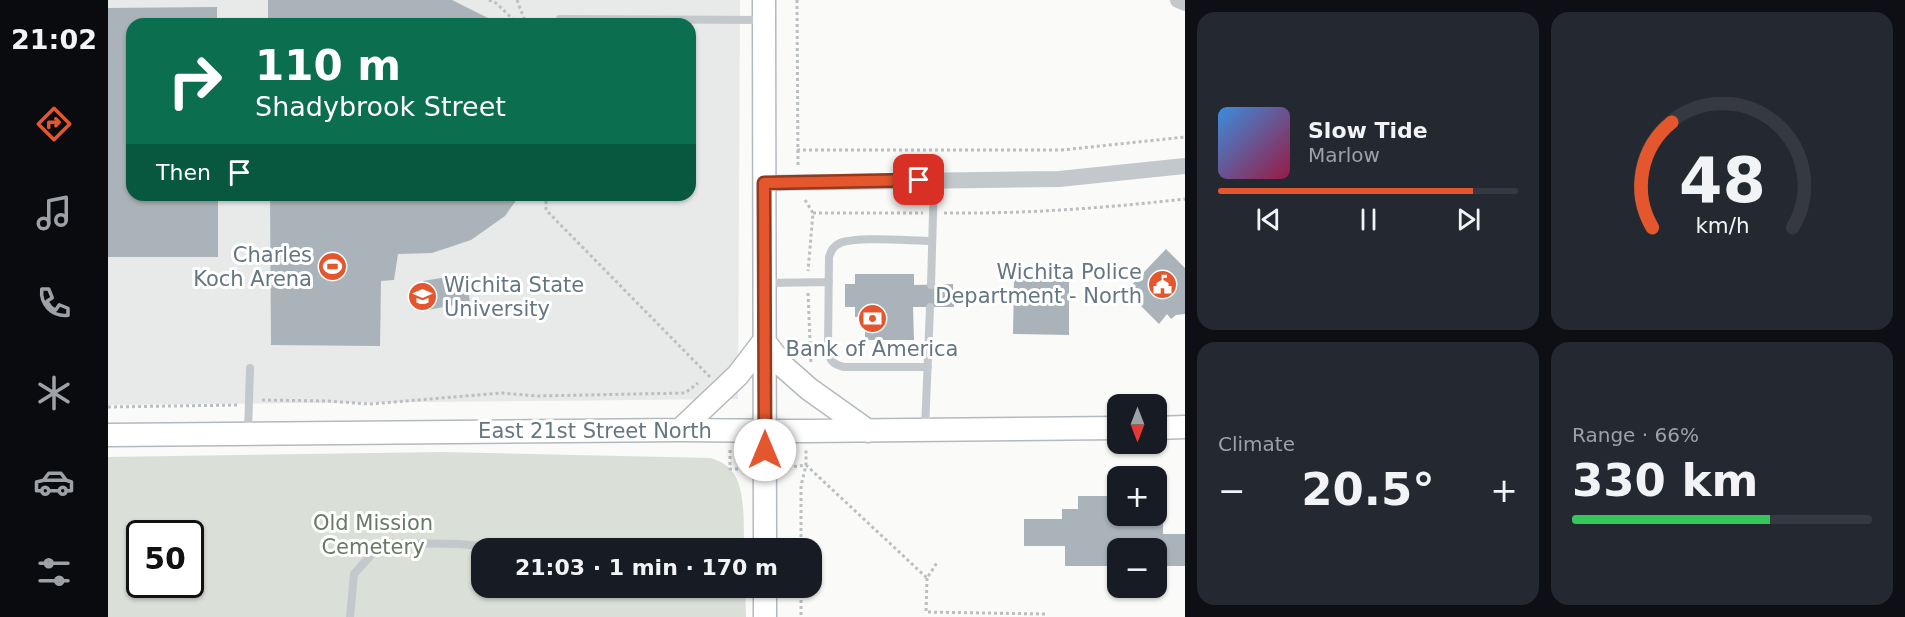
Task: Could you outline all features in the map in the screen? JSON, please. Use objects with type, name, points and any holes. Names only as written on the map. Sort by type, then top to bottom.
[{"type":"main road","points":[[764,10],[765,538]]},
{"type":"main road","points":[[680,430],[716,382],[738,375],[764,340]]},
{"type":"main road","points":[[764,340],[784,367],[809,389],[868,430]]},
{"type":"main road","points":[[1167,428],[1185,427]]},
{"type":"main road","name":"East 21st Street North","points":[[108,435],[1107,429]]},
{"type":"main road","points":[[765,598],[765,617]]},
{"type":"street","points":[[1178,0],[1185,3]]},
{"type":"street","points":[[764,183],[1059,179],[1185,166]]},
{"type":"lane","points":[[583,18],[764,10]]},
{"type":"lane","points":[[931,285],[934,180]]},
{"type":"lane","points":[[928,367],[844,367],[835,365],[829,358],[828,348],[829,257],[832,248],[839,243],[852,240],[932,241]]},
{"type":"lane","points":[[764,283],[829,282]]},
{"type":"lane","points":[[925,430],[930,307]]},
{"type":"lane","points":[[248,434],[250,368]]},
{"type":"lane","points":[[350,617],[354,574],[372,554],[389,543],[471,545]]},
{"type":"path","points":[[489,0],[496,3],[512,18]]},
{"type":"path","points":[[517,0],[524,18]]},
{"type":"path","points":[[797,0],[797,163],[806,201],[813,213],[807,282],[810,363],[821,378],[809,389]]},
{"type":"path","points":[[797,150],[1062,150],[1185,136]]},
{"type":"path","points":[[813,213],[1012,213],[1079,210],[1185,199]]},
{"type":"path","points":[[108,407],[230,406],[249,404],[257,400],[348,401],[369,404],[502,393],[537,396],[686,393],[716,382],[546,210],[546,201]]},
{"type":"path","points":[[801,538],[801,486],[806,465],[927,578]]},
{"type":"path","points":[[938,561],[927,578],[926,612],[1045,614]]},
{"type":"path","points":[[801,598],[801,617]]},
{"type":"shaded area","name":"Wichita State University","points":[[108,0],[740,0],[738,399],[108,405]]},
{"type":"green space","name":"Old Mission Cemetery","points":[[443,452],[711,458],[732,471],[741,491],[744,538],[471,538],[471,598],[745,598],[746,617],[108,617],[108,457]]},
{"type":"building","points":[[268,0],[452,0],[488,18],[268,18]]},
{"type":"building","points":[[217,7],[217,18],[126,18],[126,201],[218,201],[218,257],[108,257],[108,8]]},
{"type":"building","name":"Charles Koch Arena","points":[[270,201],[516,201],[505,216],[471,240],[432,253],[398,254],[394,280],[381,281],[380,346],[271,345]]},
{"type":"building","points":[[1166,249],[1185,268],[1185,314],[1176,315],[1171,319],[1167,314],[1159,324],[1126,291]]},
{"type":"building","points":[[465,274],[470,302],[428,310],[423,281]]},
{"type":"building","points":[[855,274],[914,274],[914,285],[953,284],[954,307],[913,307],[914,340],[865,340],[865,317],[855,317],[855,307],[845,307],[845,284],[855,284]]},
{"type":"building","points":[[1014,279],[1069,280],[1069,335],[1013,334]]},
{"type":"building","points":[[1078,496],[1107,496],[1107,526],[1163,526],[1163,534],[1185,534],[1185,566],[1167,566],[1167,538],[1107,538],[1107,566],[1065,566],[1065,546],[1024,546],[1024,519],[1062,519],[1062,509],[1078,509]]},
{"type":"place","name":"Charles Koch Arena","points":[[333,267]]},
{"type":"place","name":"Wichita Police Department - North","points":[[1163,284]]},
{"type":"place","name":"Wichita State University","points":[[423,297]]},
{"type":"place","name":"Bank of America","points":[[872,318]]},
{"type":"route","points":[[765,450],[764,183],[919,180]]}]
